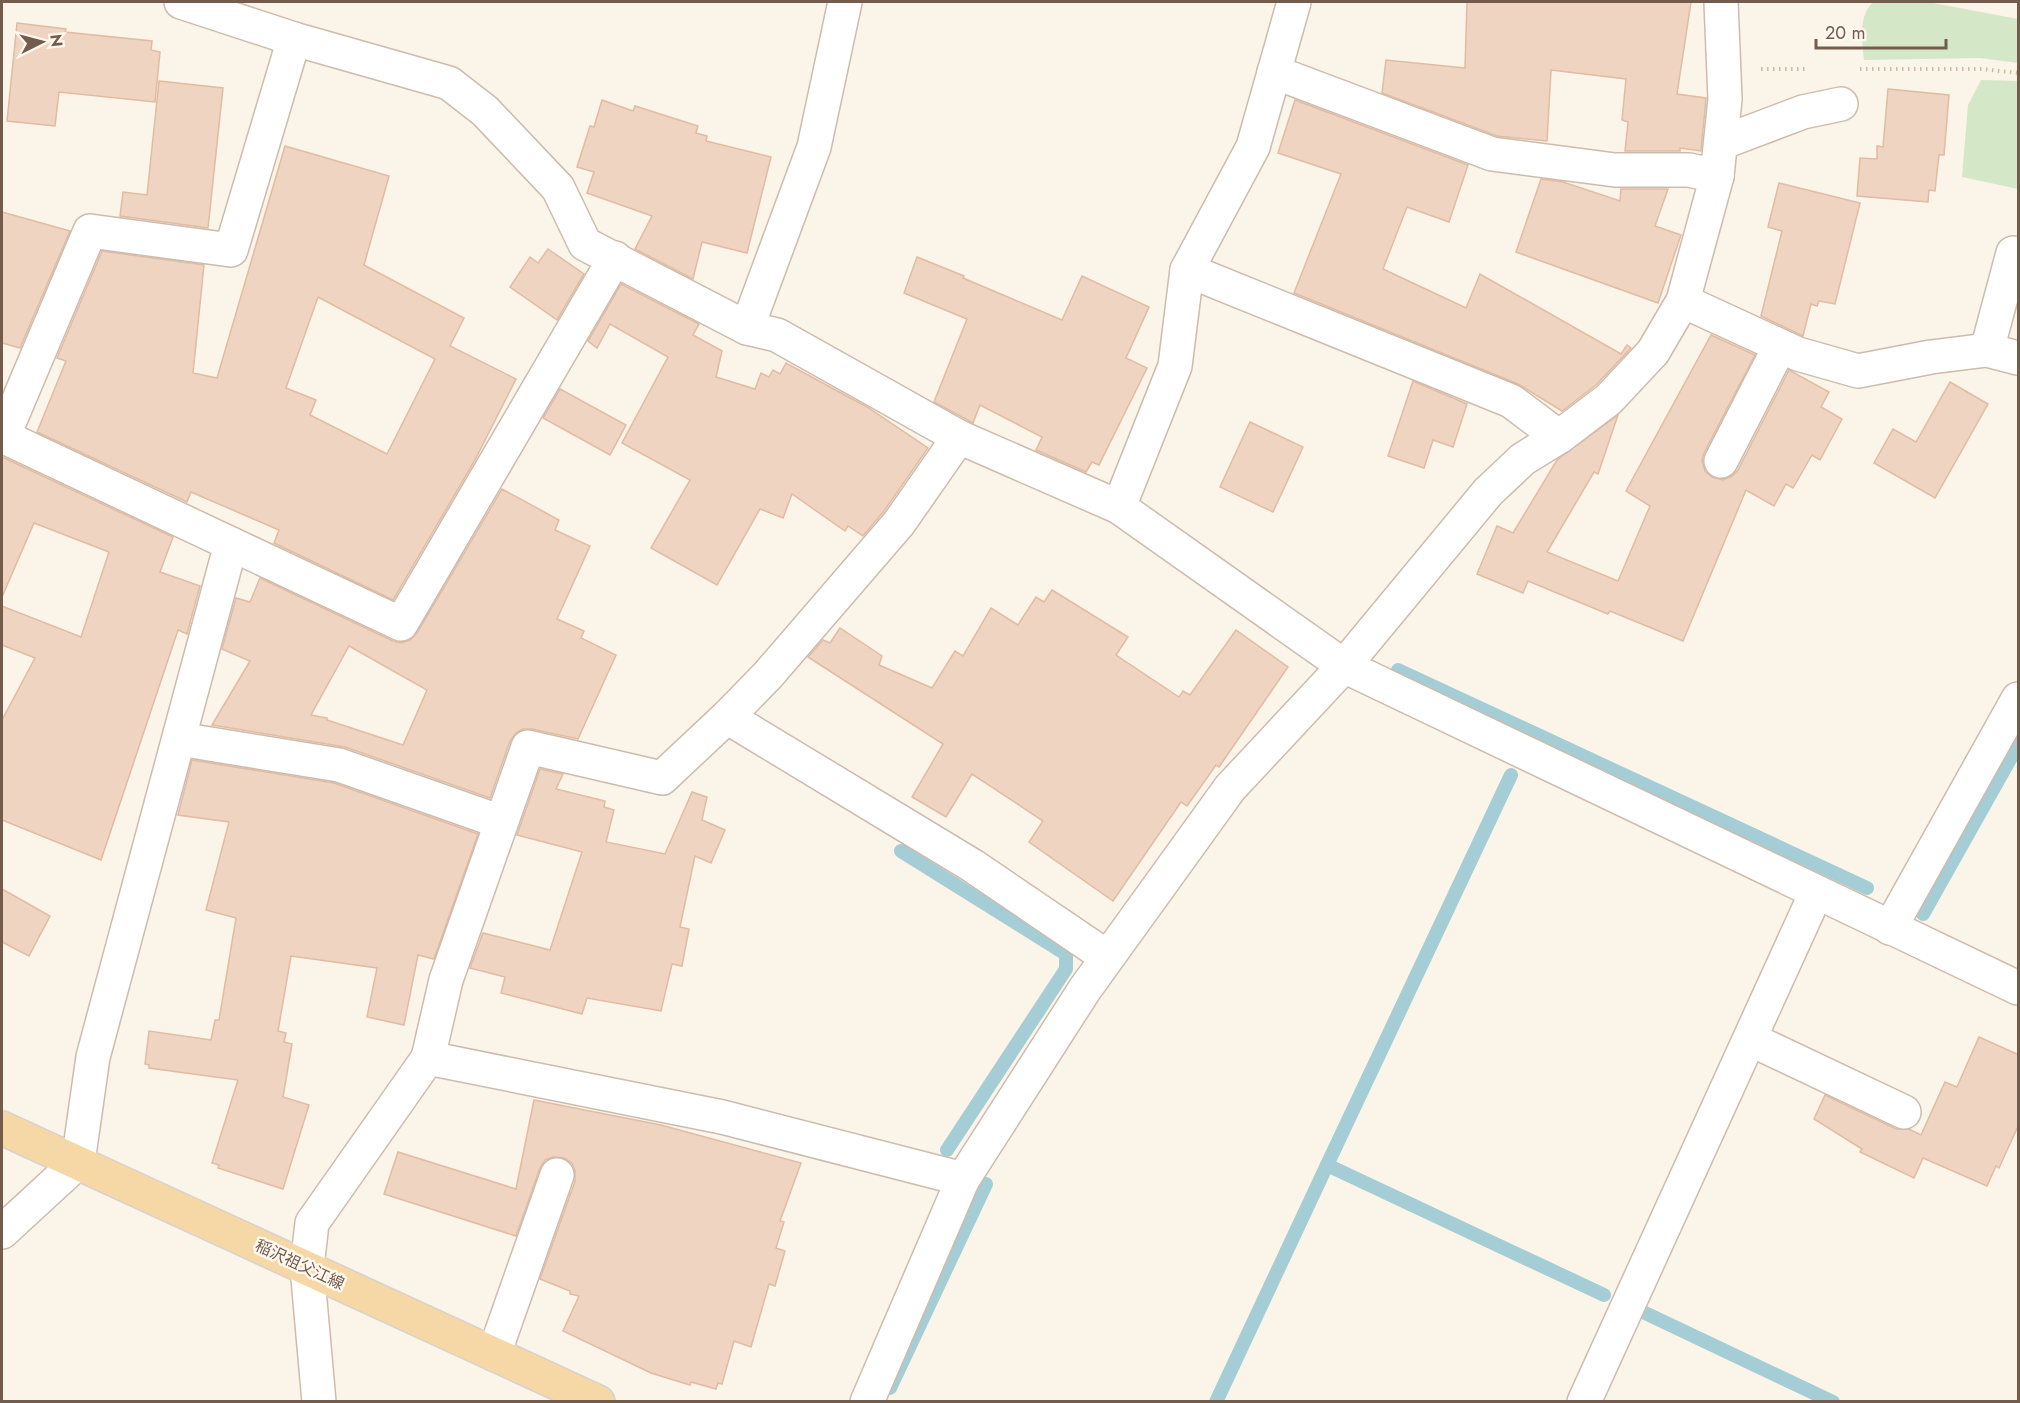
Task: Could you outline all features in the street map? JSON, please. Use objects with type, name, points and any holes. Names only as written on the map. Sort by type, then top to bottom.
[{"type":"main road","name":"稲沢祖父江線","points":[[2,1128],[598,1401]]},
{"type":"street","points":[[181,2],[294,39],[449,82],[484,111],[558,188],[585,244],[747,328],[777,335],[959,437],[1119,507],[1344,666],[2019,988]]},
{"type":"street","points":[[747,328],[814,147],[845,2]]},
{"type":"street","points":[[1119,507],[1175,366],[1187,270],[1253,147],[1294,2]]},
{"type":"street","points":[[867,1401],[963,1179],[1107,957],[1230,788],[1344,666],[1488,492],[1523,459],[1559,437],[1609,399],[1653,352],[1683,301],[1717,176],[1725,99],[1721,2]]},
{"type":"street","points":[[294,39],[231,250],[90,231],[2,436],[402,624],[615,258]]},
{"type":"street","points":[[1274,72],[1492,154],[1615,170],[1689,170],[1717,176]]},
{"type":"street","points":[[1721,143],[1803,112],[1841,104]]},
{"type":"street","points":[[1987,350],[2013,254]]},
{"type":"street","points":[[1187,270],[1511,401],[1559,437]]},
{"type":"street","points":[[1683,301],[1798,354],[1858,371],[1932,357],[1987,350],[2019,358]]},
{"type":"street","points":[[1721,461],[1780,346]]},
{"type":"street","points":[[319,1401],[307,1267],[312,1223],[428,1058],[446,980],[528,747],[662,778],[768,675],[899,523],[959,437]]},
{"type":"street","points":[[2,1232],[78,1162],[93,1057],[231,544]]},
{"type":"street","points":[[1890,928],[2019,699]]},
{"type":"street","points":[[727,717],[973,866],[1107,957]]},
{"type":"street","points":[[179,739],[339,765],[501,822]]},
{"type":"street","points":[[1584,1401],[1816,893]]},
{"type":"street","points":[[1749,1039],[1904,1112]]},
{"type":"street","points":[[428,1058],[722,1117],[963,1179]]},
{"type":"street","points":[[494,1354],[556,1175]]},
{"type":"path","points":[[1725,68],[1818,69]]},
{"type":"path","points":[[1853,69],[1982,69],[2019,73]]},
{"type":"green space","points":[[1873,2],[1928,2],[2018,19],[2018,63],[1980,58],[1864,60],[1863,21]]},
{"type":"green space","points":[[1981,80],[2018,81],[2018,189],[1962,177],[1968,105]]},
{"type":"building","points":[[1467,2],[1691,2],[1677,94],[1706,98],[1701,151],[1680,148],[1680,151],[1625,151],[1628,122],[1622,120],[1626,79],[1551,70],[1547,141],[1497,136],[1382,93],[1386,60],[1465,68]]},
{"type":"building","points":[[17,23],[66,29],[65,32],[152,41],[151,50],[160,52],[155,102],[59,92],[55,126],[7,121]]},
{"type":"building","points":[[159,81],[223,88],[208,228],[120,216],[123,192],[147,195]]},
{"type":"building","points":[[1888,89],[1949,95],[1944,155],[1939,155],[1935,191],[1929,190],[1928,202],[1857,196],[1860,158],[1877,159],[1877,146],[1883,147]]},
{"type":"building","points":[[602,100],[633,111],[635,106],[698,126],[696,133],[707,136],[706,141],[771,157],[747,253],[702,242],[693,279],[635,249],[652,216],[587,193],[594,172],[577,167],[590,126],[594,127]]},
{"type":"building","points":[[1295,100],[1468,165],[1449,222],[1407,207],[1383,269],[1466,308],[1480,274],[1621,354],[1627,345],[1631,348],[1596,385],[1562,411],[1518,384],[1294,293],[1341,174],[1278,153]]},
{"type":"building","points":[[285,146],[389,176],[364,265],[464,318],[450,346],[516,379],[475,460],[393,600],[274,543],[279,530],[191,492],[187,502],[37,432],[66,361],[57,358],[102,251],[204,265],[193,373],[217,378]],"holes":[[[318,297],[435,359],[387,454],[310,415],[316,400],[286,388]]]},
{"type":"building","points":[[1541,179],[1563,182],[1620,201],[1621,189],[1668,189],[1655,226],[1681,235],[1658,303],[1516,252]]},
{"type":"building","points":[[1779,183],[1860,203],[1835,304],[1819,301],[1817,306],[1811,304],[1803,336],[1761,316],[1782,231],[1768,227]]},
{"type":"building","points":[[2,212],[70,231],[20,348],[2,343]]},
{"type":"building","points":[[548,249],[584,274],[557,320],[510,287],[530,257],[538,263]]},
{"type":"building","points":[[917,257],[1062,320],[1082,276],[1149,307],[1126,358],[1147,368],[1099,465],[1092,462],[1086,472],[1036,450],[1042,437],[980,405],[973,423],[934,402],[967,319],[904,293]]},
{"type":"building","points":[[621,284],[699,324],[693,335],[722,351],[716,377],[755,389],[761,373],[769,377],[773,370],[780,374],[786,363],[867,407],[928,448],[884,511],[863,536],[848,526],[845,531],[792,494],[783,518],[760,509],[717,585],[651,548],[690,480],[622,443],[668,357],[610,324],[597,348],[588,341]]},
{"type":"building","points":[[1711,335],[1755,355],[1704,453],[1702,461],[1705,471],[1712,477],[1723,480],[1738,470],[1789,370],[1829,392],[1821,407],[1842,419],[1820,460],[1812,455],[1793,488],[1786,484],[1774,506],[1746,490],[1683,641],[1610,611],[1608,614],[1528,581],[1523,593],[1477,574],[1497,526],[1513,533],[1557,460],[1618,415],[1598,474],[1594,472],[1547,552],[1618,581],[1650,506],[1626,491]]},
{"type":"building","points":[[1413,381],[1467,404],[1453,447],[1433,440],[1424,468],[1388,456]]},
{"type":"building","points":[[1950,382],[1988,404],[1935,498],[1874,463],[1893,429],[1916,442]]},
{"type":"building","points":[[560,389],[626,425],[610,455],[543,418]]},
{"type":"building","points":[[1250,422],[1303,447],[1273,512],[1220,487]]},
{"type":"building","points":[[2,457],[173,537],[160,572],[200,586],[187,634],[178,630],[101,860],[2,820],[2,720],[35,658],[2,645],[2,606],[81,637],[109,552],[34,523],[2,597]]},
{"type":"building","points":[[502,489],[559,520],[555,530],[590,546],[557,619],[584,631],[581,638],[616,655],[578,739],[532,729],[523,729],[516,733],[510,741],[490,798],[345,747],[212,725],[250,661],[222,649],[236,598],[250,602],[260,578],[393,641],[401,643],[410,640],[417,633]],"holes":[[[349,646],[427,690],[403,745],[327,720],[327,718],[311,715]]]},
{"type":"building","points":[[1052,590],[1128,637],[1116,655],[1179,697],[1183,691],[1190,695],[1236,630],[1288,667],[1219,767],[1216,765],[1187,806],[1181,802],[1113,901],[1029,842],[1043,821],[972,774],[946,817],[912,797],[943,744],[808,657],[823,640],[830,643],[840,628],[882,656],[879,665],[932,688],[955,651],[963,656],[991,608],[1018,625],[1036,597],[1044,602]]},
{"type":"building","points":[[192,760],[334,783],[478,834],[434,959],[418,955],[404,1025],[367,1017],[377,968],[291,956],[278,1031],[286,1033],[284,1042],[292,1044],[283,1097],[309,1105],[283,1189],[218,1168],[219,1165],[212,1163],[238,1080],[149,1068],[149,1065],[145,1064],[149,1031],[211,1040],[215,1020],[219,1020],[236,918],[206,910],[229,822],[178,815]]},
{"type":"building","points":[[540,769],[563,774],[556,789],[605,801],[604,807],[614,810],[606,842],[665,854],[692,792],[707,797],[702,820],[725,830],[711,863],[695,856],[680,927],[689,929],[682,966],[672,964],[661,1011],[587,998],[582,1014],[501,993],[505,977],[470,968],[483,933],[550,950],[582,852],[517,835]]},
{"type":"building","points":[[2,889],[50,916],[29,956],[2,942]]},
{"type":"building","points":[[1979,1037],[2019,1055],[2019,1124],[1999,1168],[1996,1166],[1987,1186],[1923,1158],[1914,1178],[1860,1152],[1862,1149],[1814,1119],[1825,1095],[1896,1129],[1909,1129],[1921,1135],[1945,1082],[1957,1087]]},
{"type":"building","points":[[534,1100],[661,1125],[801,1163],[780,1221],[784,1222],[776,1248],[785,1251],[775,1286],[769,1284],[751,1347],[734,1341],[722,1384],[718,1383],[716,1389],[691,1382],[690,1385],[651,1373],[563,1331],[579,1296],[540,1279],[575,1181],[572,1163],[564,1158],[553,1157],[545,1160],[540,1168],[516,1236],[384,1194],[398,1152],[516,1189]]},
{"type":"waterway","points":[[1398,670],[1867,888]]},
{"type":"waterway","points":[[1923,914],[2018,745]]},
{"type":"waterway","points":[[1511,775],[1327,1165],[1604,1295]]},
{"type":"waterway","points":[[901,851],[1066,954],[1066,969],[947,1150]]},
{"type":"waterway","points":[[1216,1402],[1327,1165]]},
{"type":"waterway","points":[[890,1388],[986,1184]]},
{"type":"waterway","points":[[1643,1312],[1833,1402]]}]
